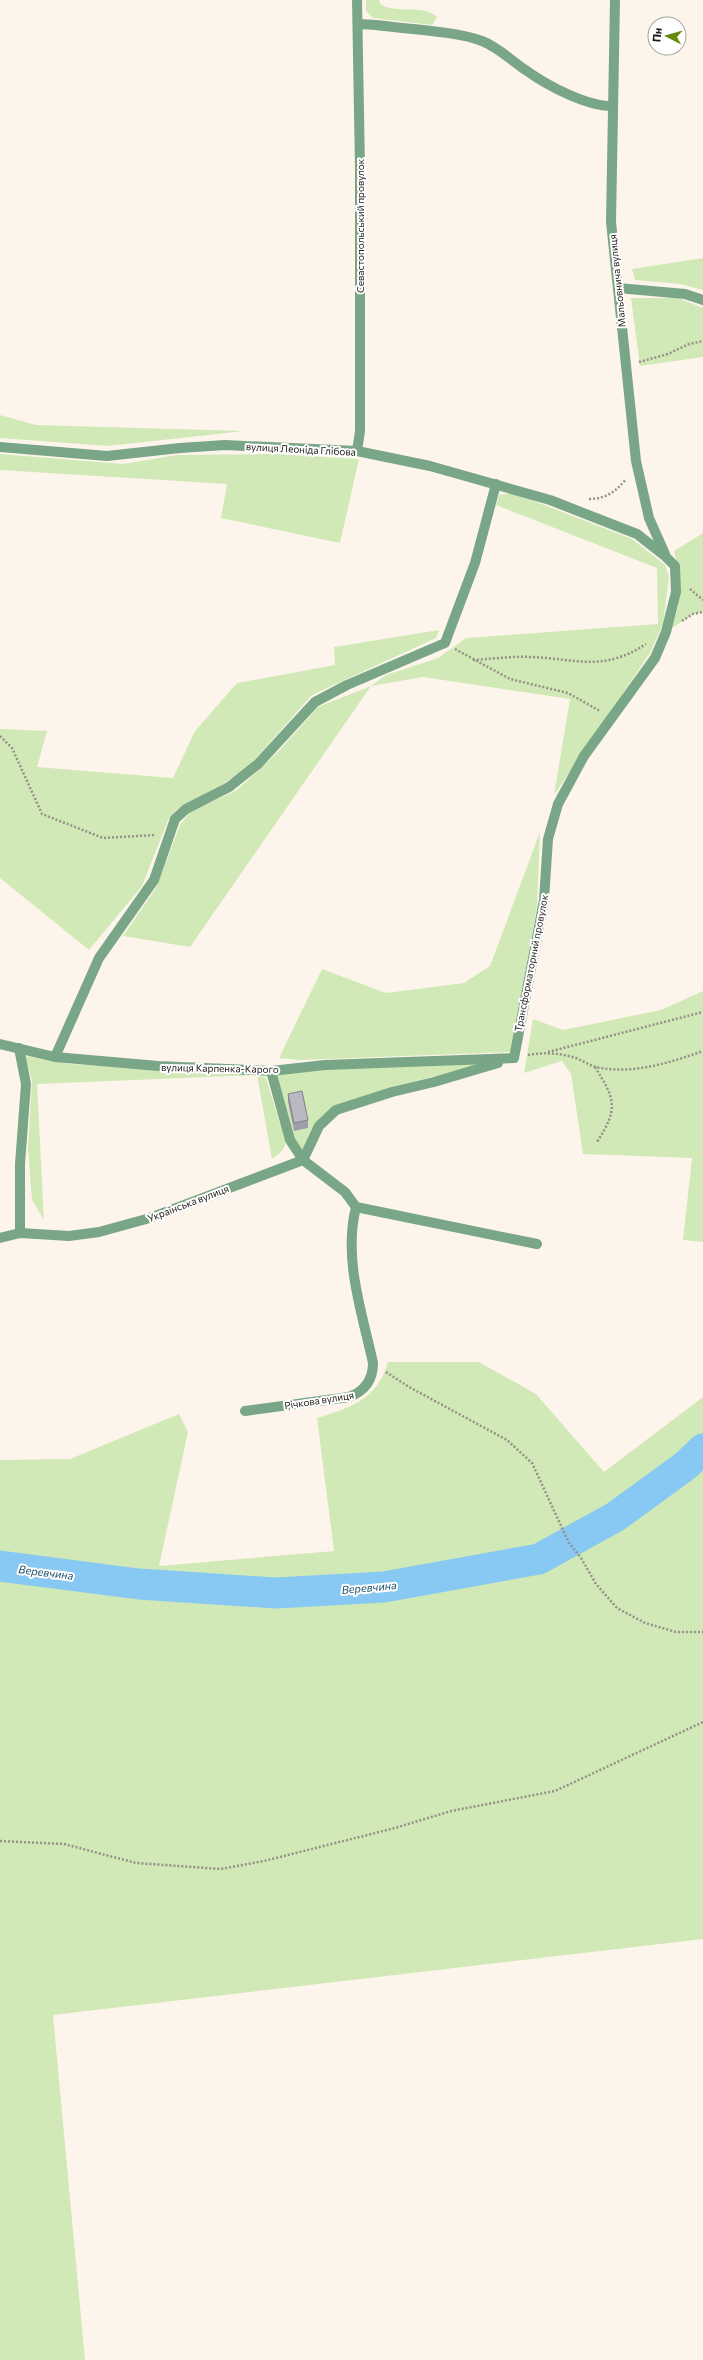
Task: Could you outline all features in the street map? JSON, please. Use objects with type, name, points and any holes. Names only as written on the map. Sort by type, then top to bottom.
[{"type":"street","name":"Севастопольський провулок","points":[[357,0],[359,24],[360,431],[357,451]]},
{"type":"street","name":"Мальовнича вулиця","points":[[615,0],[611,222],[636,461],[649,518],[665,556]]},
{"type":"street","points":[[359,24],[481,40],[503,51],[526,71],[546,84],[600,106],[613,106]]},
{"type":"street","points":[[618,288],[686,294],[703,300]]},
{"type":"street","name":"вулиця Леоніда Глібова","points":[[0,447],[107,456],[180,448],[225,446],[357,451],[430,466],[550,500],[637,534],[665,556],[675,566]]},
{"type":"street","points":[[54,1057],[99,958],[154,880],[175,819],[186,809],[229,787],[258,764],[315,702],[347,684],[445,643],[475,564],[496,484]]},
{"type":"street","name":"Трансформаторний провулок","points":[[514,1058],[544,900],[548,839],[558,804],[584,756],[655,658],[666,632],[676,592],[675,566]]},
{"type":"street","name":"вулиця Карпенка-Карого","points":[[0,1044],[54,1057],[158,1066],[271,1071],[325,1065],[514,1058]]},
{"type":"street","points":[[19,1048],[26,1084],[20,1164],[20,1233]]},
{"type":"street","points":[[303,1160],[319,1126],[336,1110],[392,1092],[434,1082],[514,1058]]},
{"type":"street","points":[[271,1071],[290,1140],[303,1160],[345,1192],[356,1207],[537,1244]]},
{"type":"street","name":"Українська вулиця","points":[[0,1238],[20,1233],[69,1236],[100,1232],[150,1218],[303,1160]]},
{"type":"street","points":[[356,1207],[352,1224],[351,1266],[373,1363]]},
{"type":"street","name":"Річкова вулиця","points":[[245,1411],[349,1397],[360,1393],[367,1386],[373,1371],[373,1363]]},
{"type":"path","points":[[626,373],[641,361],[668,354],[689,344],[703,341]]},
{"type":"path","points":[[585,500],[599,499],[618,490],[636,461]]},
{"type":"path","points":[[473,660],[530,657],[594,663],[617,660],[666,632]]},
{"type":"path","points":[[445,643],[473,660],[510,679],[568,693],[611,717]]},
{"type":"path","points":[[0,736],[12,748],[42,814],[103,838],[170,833]]},
{"type":"path","points":[[514,1058],[546,1052],[703,1012]]},
{"type":"path","points":[[546,1052],[575,1058],[595,1067],[624,1070],[670,1062],[703,1050]]},
{"type":"path","points":[[595,1067],[610,1092],[612,1110],[607,1126],[597,1142]]},
{"type":"path","points":[[373,1363],[409,1387],[507,1440],[532,1463],[569,1543],[581,1558],[596,1584],[617,1608],[645,1624],[676,1632],[703,1632]]},
{"type":"path","points":[[0,1840],[64,1844],[136,1863],[221,1869],[264,1861],[395,1828],[451,1811],[555,1791],[703,1722]]},
{"type":"green space","points":[[366,0],[379,0],[380,4],[387,7],[394,9],[424,11],[437,17],[432,25],[373,18],[366,11]]},
{"type":"green space","points":[[703,258],[703,290],[680,284],[635,280],[632,269]]},
{"type":"green space","points":[[631,298],[678,298],[703,308],[703,357],[640,366]]},
{"type":"green space","points":[[0,415],[36,425],[244,431],[108,446],[0,438]]},
{"type":"green space","points":[[0,454],[123,464],[177,455],[276,454],[359,459],[340,543],[221,518],[227,484],[0,470]]},
{"type":"green space","points":[[513,493],[632,539],[665,565],[669,577],[663,624],[650,653],[554,795],[570,699],[423,677],[371,686],[386,675],[438,658],[466,638],[658,624],[657,568],[496,505],[499,495]]},
{"type":"green space","points":[[703,533],[703,612],[693,614],[672,628],[680,598],[679,572],[674,551]]},
{"type":"green space","points":[[439,630],[436,638],[312,695],[248,767],[221,785],[176,810],[168,820],[142,886],[89,950],[0,878],[0,729],[47,731],[37,767],[173,778],[195,731],[237,683],[335,665],[334,647]]},
{"type":"green space","points":[[371,686],[190,947],[123,936],[156,888],[180,825],[190,812],[237,790],[277,753],[318,707]]},
{"type":"green space","points":[[540,832],[537,906],[511,1052],[301,1060],[279,1058],[322,969],[386,993],[464,983],[490,966]]},
{"type":"green space","points":[[703,991],[703,1242],[683,1240],[692,1158],[583,1154],[571,1074],[562,1061],[524,1073],[533,1019],[563,1030],[661,1010]]},
{"type":"green space","points":[[25,1056],[70,1064],[257,1075],[37,1084],[44,1220],[32,1200],[28,1149],[32,1081]]},
{"type":"green space","points":[[489,1063],[396,1086],[338,1105],[302,1152],[294,1139],[274,1074],[321,1069]]},
{"type":"green space","points":[[257,1075],[266,1078],[286,1143],[282,1151],[272,1159]]},
{"type":"green space","points":[[388,1362],[479,1362],[536,1394],[604,1472],[703,1397],[703,1939],[53,2015],[85,2360],[0,2360],[0,1460],[70,1459],[179,1414],[188,1432],[159,1566],[334,1551],[317,1418],[351,1406],[370,1393],[383,1375]]},
{"type":"building","points":[[302,1091],[308,1120],[294,1123],[288,1094]]},
{"type":"waterway","name":"Веревчина","points":[[0,1566],[139,1584],[276,1593],[384,1587],[539,1559],[615,1517],[685,1466],[703,1449]]}]
